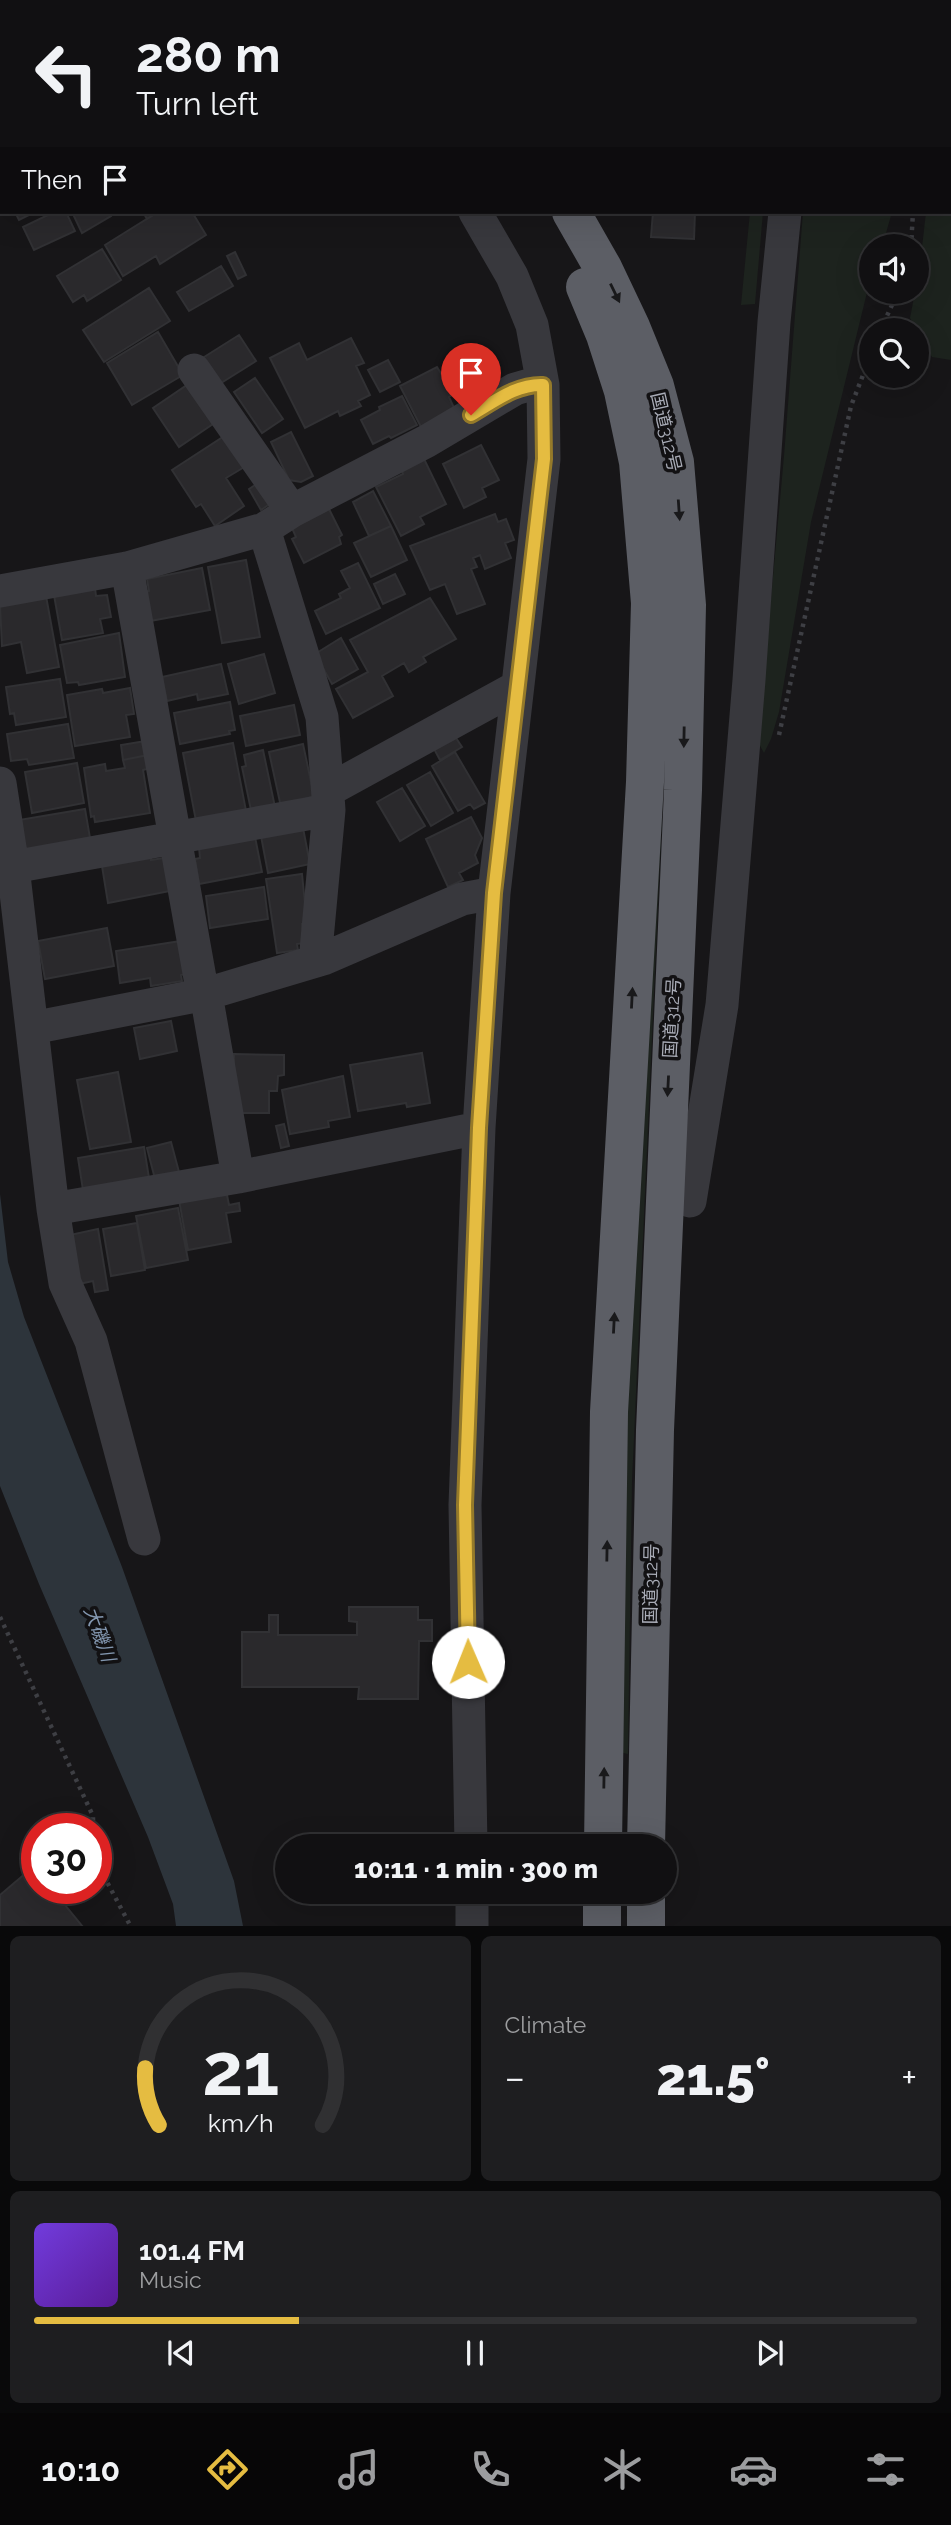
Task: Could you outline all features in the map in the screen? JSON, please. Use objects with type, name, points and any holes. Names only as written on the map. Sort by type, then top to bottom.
[{"type":"highway","name":"国道312号","points":[[545,214],[581,277],[605,335],[623,391],[638,462],[650,603],[644,796],[608,1412],[603,1834]]},
{"type":"highway","name":"国道312号","points":[[572,214],[608,279],[655,386],[676,462],[687,605],[682,803],[655,1430],[646,1834]]},
{"type":"highway","points":[[602,1904],[602,1926]]},
{"type":"highway","points":[[646,1904],[646,1926]]},
{"type":"street","points":[[471,1834],[465,1505],[479,1128],[494,893],[544,459],[543,385],[532,325],[512,276],[476,214]]},
{"type":"street","points":[[690,1201],[722,1005],[750,666],[774,322],[785,214]]},
{"type":"street","points":[[194,370],[292,512]]},
{"type":"street","points":[[0,591],[127,568],[264,529],[428,441],[515,389],[529,384],[543,385]]},
{"type":"street","points":[[264,529],[322,717],[329,800],[315,961]]},
{"type":"street","points":[[127,568],[238,1177]]},
{"type":"street","points":[[13,867],[175,839],[329,800],[516,687]]},
{"type":"street","points":[[0,783],[13,867],[53,1209],[65,1283],[90,1341],[145,1539]]},
{"type":"street","points":[[33,1028],[205,995],[315,961],[462,900],[494,893]]},
{"type":"street","points":[[53,1209],[238,1177],[479,1128]]},
{"type":"street","points":[[472,1904],[472,1926]]},
{"type":"path","points":[[912,234],[913,214]]},
{"type":"path","points":[[777,743],[851,406],[859,385]]},
{"type":"path","points":[[0,1617],[92,1813]]},
{"type":"path","points":[[112,1891],[130,1926]]},
{"type":"shaded area","points":[[750,214],[763,214],[755,304],[741,305]]},
{"type":"shaded area","points":[[803,214],[891,214],[886,234],[859,234],[859,304],[864,304],[811,522],[779,712],[764,753],[758,742]]},
{"type":"shaded area","points":[[926,214],[951,214],[951,360],[932,357],[929,352],[929,318],[910,318],[913,304],[929,304],[929,234],[924,234]]},
{"type":"shaded area","points":[[671,615],[632,1482],[628,1754],[619,1752],[622,1478]]},
{"type":"water","name":"大磯川","points":[[0,1194],[8,1262],[24,1317],[122,1567],[234,1881],[243,1926],[176,1926],[173,1904],[148,1837],[39,1584],[0,1486]]},
{"type":"building","points":[[16,214],[31,214],[19,220]]},
{"type":"building","points":[[50,214],[67,214],[75,231],[34,250],[23,227]]},
{"type":"building","points":[[73,214],[110,214],[111,216],[82,233]]},
{"type":"building","points":[[155,214],[193,214],[206,235],[160,264],[156,256],[123,276],[105,245]]},
{"type":"building","points":[[653,214],[695,214],[694,239],[651,237]]},
{"type":"building","points":[[102,249],[121,280],[87,301],[84,295],[73,302],[57,276]]},
{"type":"building","points":[[235,252],[246,275],[238,279],[227,256]]},
{"type":"building","points":[[221,266],[233,286],[189,311],[177,292]]},
{"type":"building","points":[[149,288],[170,321],[104,362],[83,330]]},
{"type":"building","points":[[158,332],[183,375],[132,405],[107,363]]},
{"type":"building","points":[[239,335],[256,361],[218,385],[201,359]]},
{"type":"building","points":[[351,338],[364,363],[356,366],[370,395],[358,401],[361,406],[340,416],[338,411],[305,428],[270,358],[299,343],[307,360]]},
{"type":"building","points":[[388,360],[400,382],[380,392],[368,370]]},
{"type":"building","points":[[437,367],[454,394],[449,397],[455,410],[424,433],[400,386]]},
{"type":"building","points":[[255,378],[283,419],[262,433],[234,392]]},
{"type":"building","points":[[187,385],[213,424],[179,447],[153,408]]},
{"type":"building","points":[[402,396],[417,425],[373,444],[361,420],[380,410],[379,407]]},
{"type":"building","points":[[291,432],[313,476],[301,482],[289,480],[271,442]]},
{"type":"building","points":[[226,435],[246,466],[226,478],[244,506],[215,526],[201,504],[196,507],[172,470]]},
{"type":"building","points":[[481,445],[499,480],[482,488],[486,497],[464,508],[443,464]]},
{"type":"building","points":[[424,459],[446,504],[420,517],[424,524],[401,536],[376,487],[403,474],[402,470]]},
{"type":"building","points":[[258,483],[271,503],[261,510],[249,489]]},
{"type":"building","points":[[373,491],[391,526],[369,536],[353,502]]},
{"type":"building","points":[[329,509],[342,535],[339,537],[341,544],[304,563],[292,539],[296,537],[292,528]]},
{"type":"building","points":[[495,514],[498,522],[506,519],[514,540],[505,543],[511,558],[485,569],[480,555],[473,558],[477,567],[471,569],[485,604],[457,614],[445,584],[430,590],[410,546]]},
{"type":"building","points":[[391,526],[407,560],[371,577],[354,543]]},
{"type":"building","points":[[246,560],[260,637],[222,643],[208,567]]},
{"type":"building","points":[[358,563],[380,608],[326,634],[315,611],[341,598],[339,594],[350,588],[341,571]]},
{"type":"building","points":[[202,568],[210,610],[150,621],[145,592],[149,591],[147,579]]},
{"type":"building","points":[[395,574],[405,594],[383,604],[374,584]]},
{"type":"building","points":[[95,588],[96,596],[107,595],[111,617],[100,619],[103,633],[62,640],[54,595]]},
{"type":"building","points":[[46,596],[59,667],[27,673],[21,642],[2,646],[0,605]]},
{"type":"building","points":[[430,598],[456,639],[423,657],[426,662],[409,672],[404,663],[382,676],[393,696],[353,718],[336,689],[368,672],[350,640]]},
{"type":"building","points":[[119,633],[125,677],[79,685],[78,682],[67,683],[60,645]]},
{"type":"building","points":[[341,638],[358,669],[332,684],[315,654]]},
{"type":"building","points":[[264,654],[275,693],[239,704],[228,664]]},
{"type":"building","points":[[221,664],[228,694],[198,700],[197,694],[167,701],[162,677]]},
{"type":"building","points":[[60,679],[66,717],[16,725],[14,713],[10,714],[6,687]]},
{"type":"building","points":[[130,688],[134,714],[126,715],[130,737],[75,746],[67,695]]},
{"type":"building","points":[[230,702],[235,730],[229,731],[230,734],[180,744],[174,713]]},
{"type":"building","points":[[294,705],[300,735],[246,746],[240,716]]},
{"type":"building","points":[[68,724],[74,758],[29,765],[27,759],[11,761],[7,734]]},
{"type":"building","points":[[454,735],[462,747],[440,760],[433,747]]},
{"type":"building","points":[[146,741],[148,755],[123,760],[121,745]]},
{"type":"building","points":[[233,743],[247,816],[196,821],[183,753]]},
{"type":"building","points":[[303,744],[314,796],[281,807],[269,752]]},
{"type":"building","points":[[263,750],[275,807],[252,815],[242,767],[246,766],[244,755]]},
{"type":"building","points":[[455,752],[485,803],[474,809],[470,804],[458,811],[432,766]]},
{"type":"building","points":[[148,755],[150,768],[143,770],[150,813],[95,822],[94,816],[91,817],[84,768],[105,764],[106,771],[125,768],[123,760]]},
{"type":"building","points":[[77,763],[84,803],[32,813],[25,772]]},
{"type":"building","points":[[430,772],[453,813],[431,826],[407,785]]},
{"type":"building","points":[[402,788],[425,826],[400,841],[377,802]]},
{"type":"building","points":[[85,809],[91,844],[23,853],[19,820]]},
{"type":"building","points":[[471,817],[482,838],[475,855],[478,863],[459,873],[463,880],[448,887],[426,839]]},
{"type":"building","points":[[303,828],[310,864],[268,873],[261,836]]},
{"type":"building","points":[[255,837],[262,872],[199,884],[195,859],[200,858],[199,847]]},
{"type":"building","points":[[151,857],[151,860],[164,858],[170,891],[108,903],[102,866]]},
{"type":"building","points":[[302,874],[307,924],[302,924],[304,943],[297,944],[298,950],[277,953],[266,879]]},
{"type":"building","points":[[264,887],[268,919],[210,928],[206,896]]},
{"type":"building","points":[[107,928],[114,966],[45,979],[38,941]]},
{"type":"building","points":[[181,941],[186,974],[181,975],[182,981],[151,986],[150,978],[120,983],[116,951]]},
{"type":"building","points":[[171,1021],[177,1051],[140,1059],[134,1028]]},
{"type":"building","points":[[422,1053],[430,1103],[407,1107],[406,1103],[358,1111],[350,1065]]},
{"type":"building","points":[[234,1054],[284,1055],[284,1075],[278,1076],[277,1091],[269,1091],[269,1113],[241,1113],[234,1081]]},
{"type":"building","points":[[118,1072],[131,1142],[90,1149],[77,1080]]},
{"type":"building","points":[[343,1076],[350,1117],[328,1121],[329,1127],[290,1134],[282,1090]]},
{"type":"building","points":[[284,1124],[289,1146],[281,1148],[276,1126]]},
{"type":"building","points":[[171,1142],[179,1172],[155,1179],[147,1148]]},
{"type":"building","points":[[144,1147],[149,1178],[83,1190],[78,1158]]},
{"type":"building","points":[[227,1195],[229,1205],[239,1203],[240,1211],[226,1213],[231,1242],[188,1250],[179,1200]]},
{"type":"building","points":[[178,1208],[188,1260],[146,1268],[136,1216]]},
{"type":"building","points":[[137,1223],[145,1270],[111,1276],[103,1229]]},
{"type":"building","points":[[98,1229],[108,1290],[95,1292],[93,1281],[79,1284],[70,1235]]},
{"type":"building","points":[[349,1607],[418,1607],[418,1620],[432,1620],[432,1641],[419,1641],[418,1699],[358,1699],[359,1687],[242,1687],[242,1632],[269,1632],[269,1615],[278,1615],[278,1635],[357,1635],[357,1622],[349,1621]]},
{"type":"building","points":[[21,1877],[21,1904],[64,1904],[82,1926],[0,1926],[0,1895]]},
{"type":"route","points":[[468,1662],[465,1505],[479,1128],[494,893],[544,459],[543,385],[529,384],[515,389],[471,415]]}]
